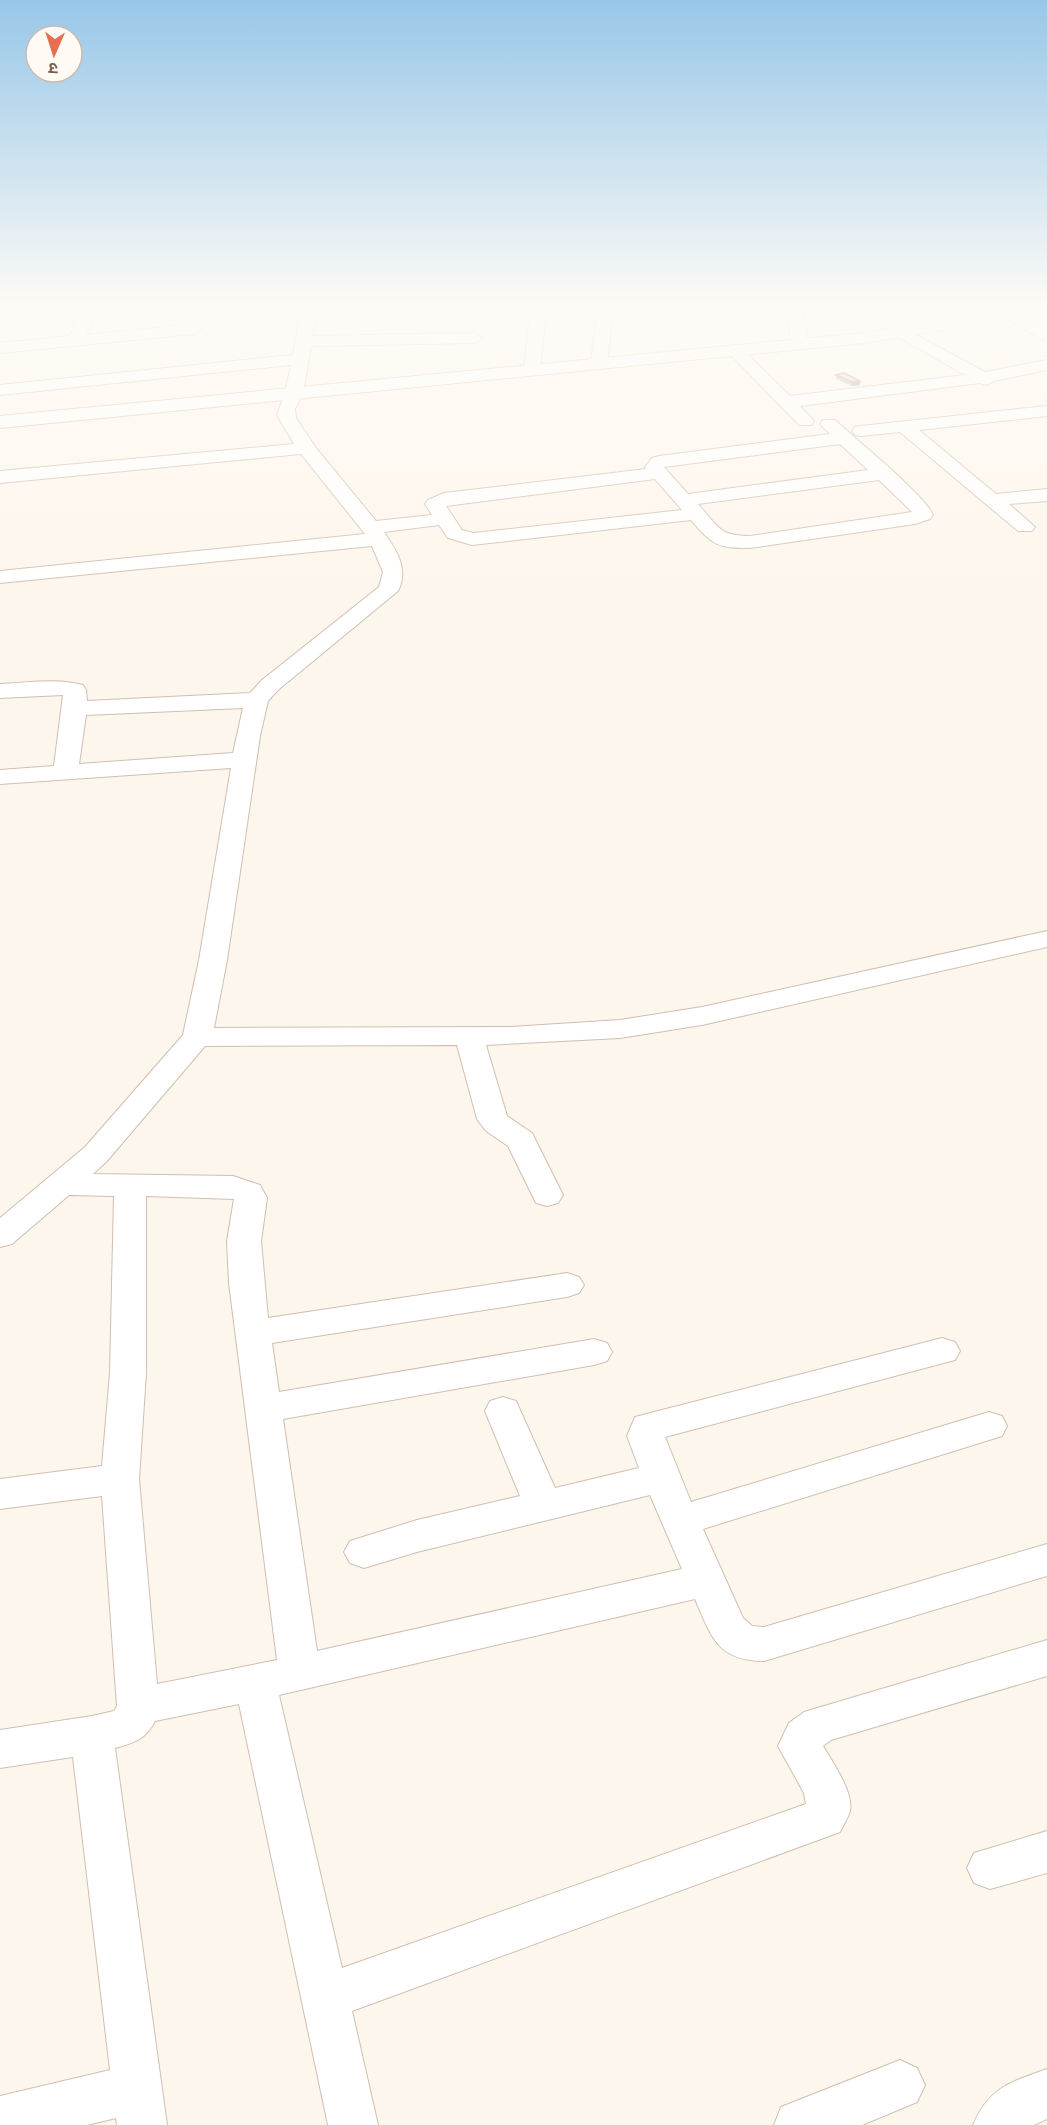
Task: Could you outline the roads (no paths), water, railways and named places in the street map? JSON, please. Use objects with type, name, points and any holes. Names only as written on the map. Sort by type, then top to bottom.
[{"type":"street","points":[[0,422],[191,403]]},
{"type":"street","points":[[0,1236],[64,1184],[96,1154],[197,1037],[213,960],[244,760],[258,700],[288,670],[387,591],[393,578],[393,570],[374,534],[306,448],[287,420],[289,403]]},
{"type":"street","points":[[787,403],[805,421]]},
{"type":"street","points":[[1027,403],[1044,412]]},
{"type":"street","points":[[829,424],[852,435],[885,474],[921,509],[923,515],[915,518],[734,542],[718,538],[654,467],[659,462],[852,435],[903,426],[1044,412]]},
{"type":"street","points":[[903,426],[1025,527]]},
{"type":"street","points":[[0,477],[306,448]]},
{"type":"street","points":[[660,473],[444,499],[435,504],[455,534],[472,539],[690,507],[885,474]]},
{"type":"street","points":[[990,500],[1047,495]]},
{"type":"street","points":[[0,577],[374,534],[444,519]]},
{"type":"street","points":[[0,691],[71,689],[76,694],[65,773]]},
{"type":"street","points":[[75,709],[258,700]]},
{"type":"street","points":[[0,777],[244,760]]},
{"type":"street","points":[[197,1037],[559,1035],[672,1021],[1047,939]]},
{"type":"street","points":[[469,1036],[493,1119],[497,1125],[521,1140],[546,1195]]},
{"type":"street","points":[[64,1184],[233,1187],[249,1192],[251,1198],[244,1241],[244,1259],[255,1332],[262,1409],[299,1673]]},
{"type":"street","points":[[0,1749],[92,1735],[127,1726],[135,1718],[138,1706],[120,1479],[128,1373],[130,1185]]},
{"type":"street","points":[[255,1332],[567,1286]]},
{"type":"street","points":[[942,1351],[648,1427],[646,1436],[662,1478],[728,1629],[736,1639],[745,1644],[765,1644],[1047,1560]]},
{"type":"street","points":[[262,1409],[594,1352]]},
{"type":"street","points":[[503,1411],[543,1506]]},
{"type":"street","points":[[682,1520],[990,1426]]},
{"type":"street","points":[[364,1552],[417,1536],[662,1478]]},
{"type":"street","points":[[0,1494],[120,1479]]},
{"type":"street","points":[[138,1706],[255,1683],[706,1580]]},
{"type":"street","points":[[325,1997],[824,1818],[828,1814],[830,1799],[799,1746],[807,1732],[819,1725],[1047,1658]]},
{"type":"street","points":[[255,1683],[354,2125]]},
{"type":"street","points":[[0,2121],[139,2106],[92,1735]]},
{"type":"street","points":[[990,1868],[1047,1852]]},
{"type":"street","points":[[799,2125],[900,2085]]},
{"type":"street","points":[[998,2125],[1005,2114],[1029,2100],[1047,2094]]}]
